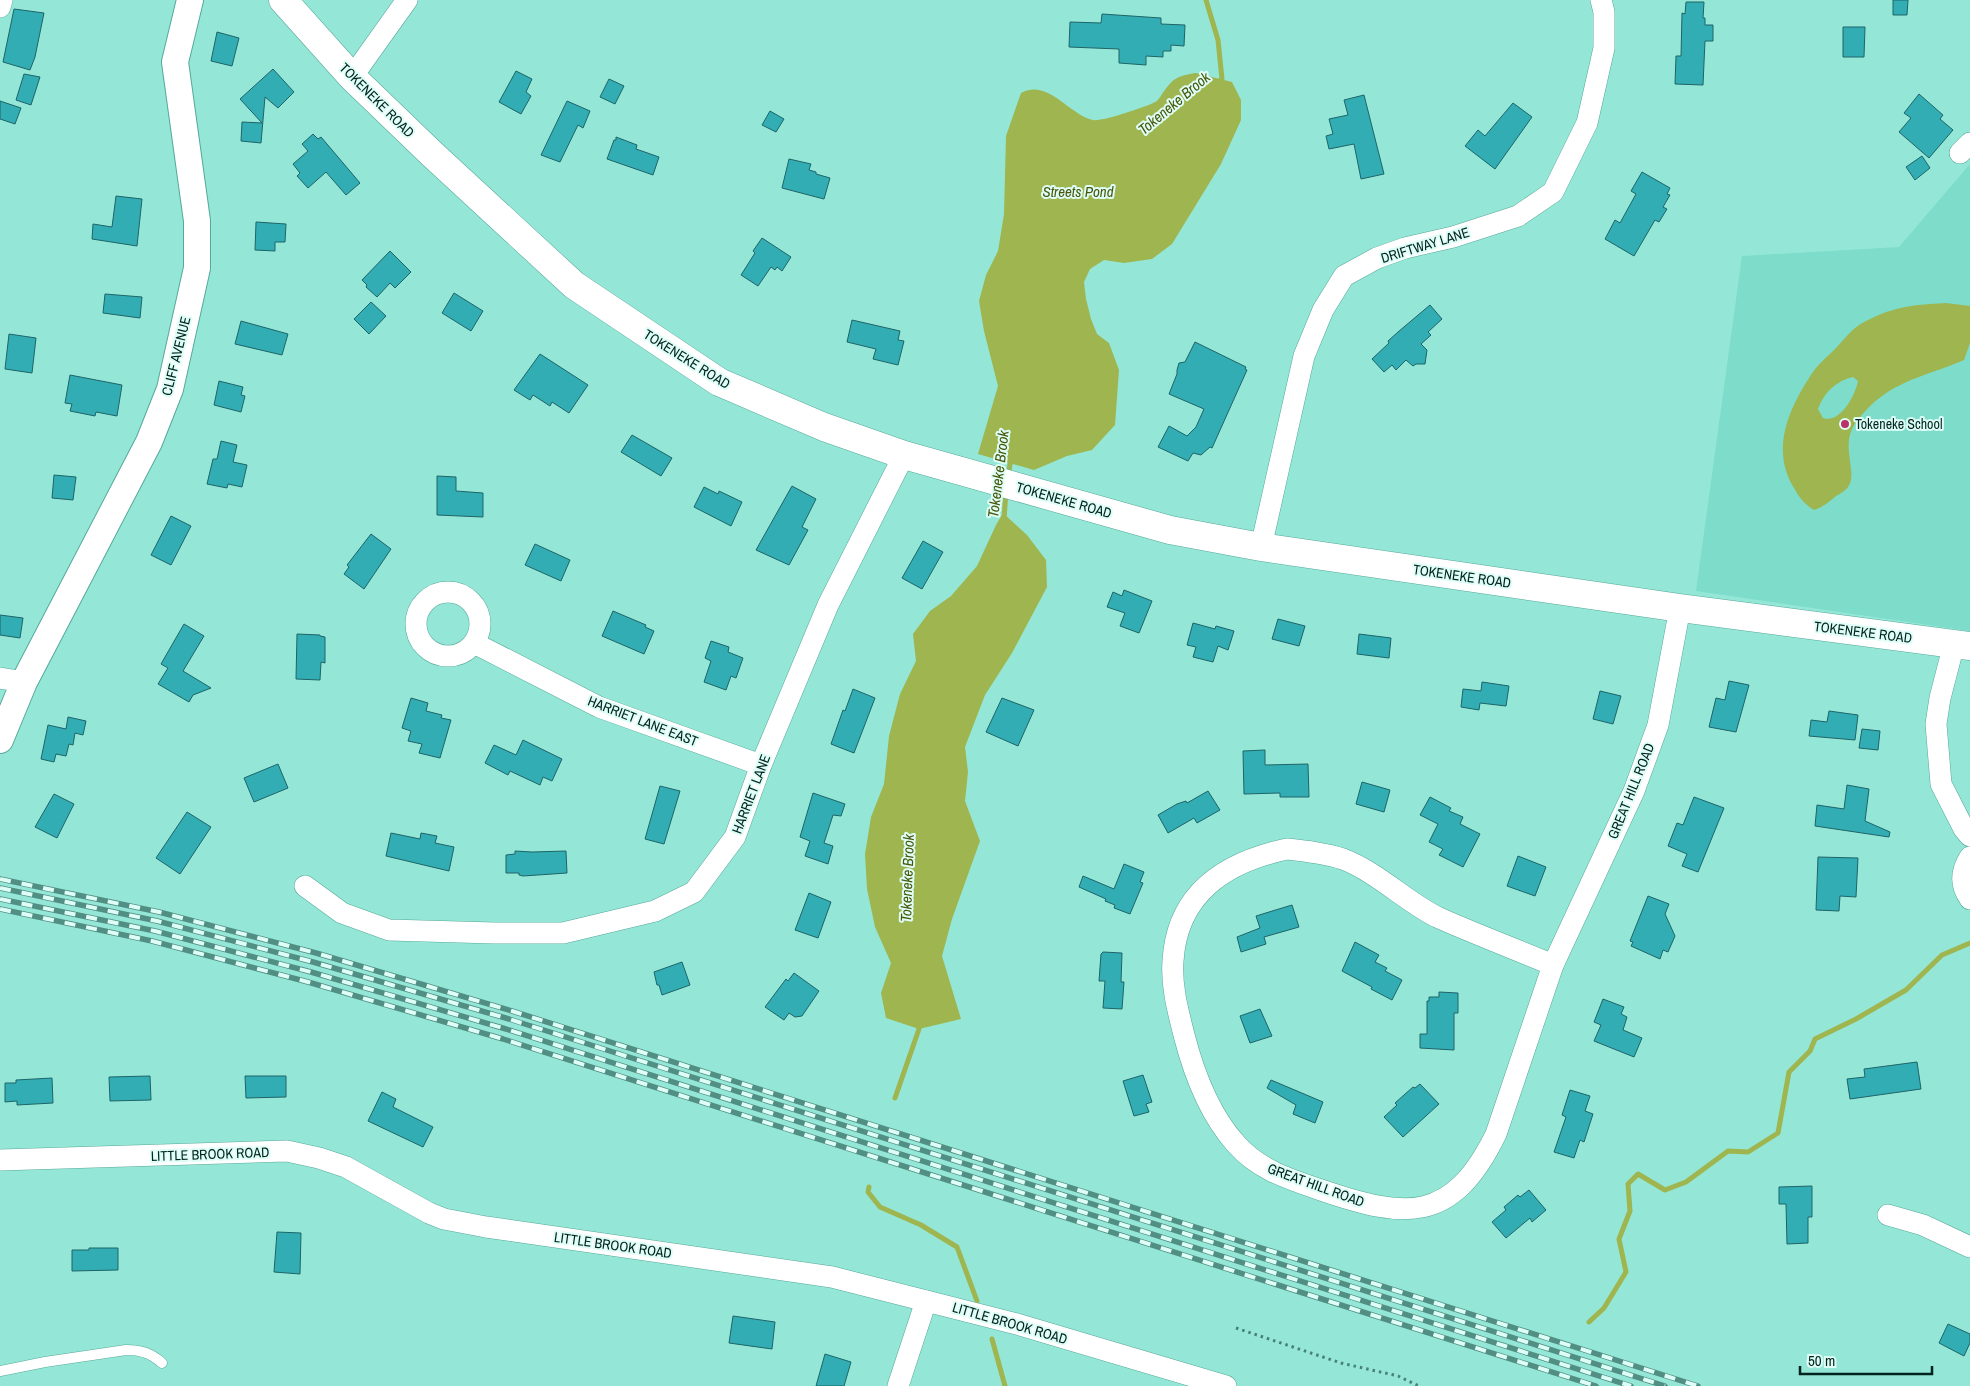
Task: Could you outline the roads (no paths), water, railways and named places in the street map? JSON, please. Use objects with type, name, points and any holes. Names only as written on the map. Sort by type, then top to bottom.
[{"type":"main road","name":"TOKENEKE ROAD","points":[[282,0],[352,77],[574,285],[719,382],[824,428],[904,455],[1170,530],[1261,546],[1680,608],[1962,645]]},
{"type":"street","points":[[0,7],[2,0]]},
{"type":"street","name":"CLIFF AVENUE","points":[[0,740],[12,680],[149,442],[170,390],[197,268],[197,221],[175,62],[190,0]]},
{"type":"street","points":[[352,77],[407,0]]},
{"type":"street","name":"DRIFTWAY LANE","points":[[1261,546],[1304,356],[1322,310],[1344,276],[1377,258],[1405,248],[1453,237],[1518,216],[1553,192],[1587,123],[1604,48],[1604,12],[1601,0]]},
{"type":"street","name":"HARRIET LANE","points":[[305,886],[342,913],[389,930],[563,933],[654,911],[694,892],[735,837],[761,765],[828,606],[904,455]]},
{"type":"street","name":"GREAT HILL ROAD","points":[[1554,965],[1436,916],[1400,895],[1368,872],[1344,860],[1310,851],[1287,849],[1261,855],[1244,862],[1212,880],[1196,898],[1184,918],[1176,938],[1173,962],[1176,1001],[1188,1049],[1209,1105],[1221,1126],[1237,1145],[1258,1164],[1287,1178],[1378,1207],[1399,1210],[1426,1207],[1448,1197],[1470,1177],[1485,1156],[1496,1134],[1554,965],[1634,791],[1658,725],[1680,608]]},
{"type":"street","name":"HARRIET LANE EAST","points":[[474,643],[599,707],[761,765]]},
{"type":"street","points":[[1962,645],[1940,698],[1936,724],[1940,784],[1964,829],[1970,836]]},
{"type":"street","points":[[1970,857],[1964,867],[1962,879],[1965,892],[1970,899]]},
{"type":"street","name":"LITTLE BROOK ROAD","points":[[0,1160],[287,1152],[319,1158],[346,1167],[444,1219],[832,1277],[1017,1324],[1226,1386]]},
{"type":"street","points":[[1888,1215],[1923,1225],[1970,1247]]},
{"type":"street","points":[[898,1386],[926,1301]]},
{"type":"lane","points":[[0,1371],[126,1350],[140,1350],[154,1355],[162,1363]]},
{"type":"water","name":"Streets Pond","points":[[1196,73],[1232,82],[1241,100],[1241,120],[1221,164],[1172,244],[1152,259],[1124,263],[1104,260],[1090,269],[1084,282],[1091,319],[1097,334],[1109,343],[1119,370],[1115,425],[1092,450],[1067,456],[1034,470],[978,454],[998,386],[984,331],[979,301],[986,275],[998,251],[1004,214],[1006,136],[1021,93],[1040,90],[1058,99],[1084,117],[1098,120],[1124,114],[1156,101],[1169,84],[1176,79],[1184,75]]},
{"type":"water","points":[[1946,303],[1970,306],[1970,343],[1964,360],[1906,382],[1880,397],[1868,408],[1857,421],[1849,439],[1851,481],[1848,487],[1826,504],[1814,510],[1805,503],[1796,491],[1787,474],[1783,459],[1785,430],[1790,415],[1813,371],[1849,333],[1870,319],[1901,308]],"holes":[[[1853,377],[1858,381],[1854,394],[1841,413],[1829,419],[1823,418],[1818,409],[1827,392],[1841,381]]]},
{"type":"water","points":[[1003,513],[1027,535],[1046,560],[1047,587],[1012,653],[985,695],[965,747],[968,772],[965,801],[980,841],[952,919],[942,956],[961,1019],[919,1029],[886,1018],[881,993],[891,963],[875,927],[867,889],[865,854],[871,817],[884,784],[889,736],[900,694],[916,661],[913,634],[930,611],[951,596],[977,566]]},
{"type":"waterway","name":"Tokeneke Brook","points":[[1206,0],[1218,40],[1222,79],[1217,83]]},
{"type":"waterway","name":"Tokeneke Brook","points":[[1008,477],[1011,458]]},
{"type":"waterway","name":"Tokeneke Brook","points":[[1004,519],[1006,492]]},
{"type":"waterway","points":[[1589,1322],[1604,1308],[1626,1272],[1619,1239],[1630,1211],[1628,1184],[1638,1174],[1665,1190],[1686,1182],[1728,1151],[1748,1152],[1778,1133],[1789,1072],[1810,1051],[1815,1039],[1856,1019],[1906,990],[1942,955],[1970,943]]},
{"type":"waterway","name":"Tokeneke Brook","points":[[895,1098],[919,1029],[918,1023]]},
{"type":"waterway","name":"Tokeneke Brook","points":[[869,1187],[868,1192],[880,1207],[921,1225],[957,1247],[977,1301]]},
{"type":"waterway","name":"Tokeneke Brook","points":[[992,1339],[1005,1386]]},
{"type":"railway","points":[[0,879],[159,912],[316,953],[512,1011],[1698,1386]]},
{"type":"railway","points":[[0,888],[157,921],[313,962],[509,1019],[1665,1386]]},
{"type":"railway","points":[[0,899],[155,931],[311,972],[506,1029],[1631,1386]]},
{"type":"railway","points":[[0,909],[152,941],[308,982],[503,1039],[1596,1386]]},
{"type":"place","name":"Tokeneke School","points":[[1845,424]]}]
